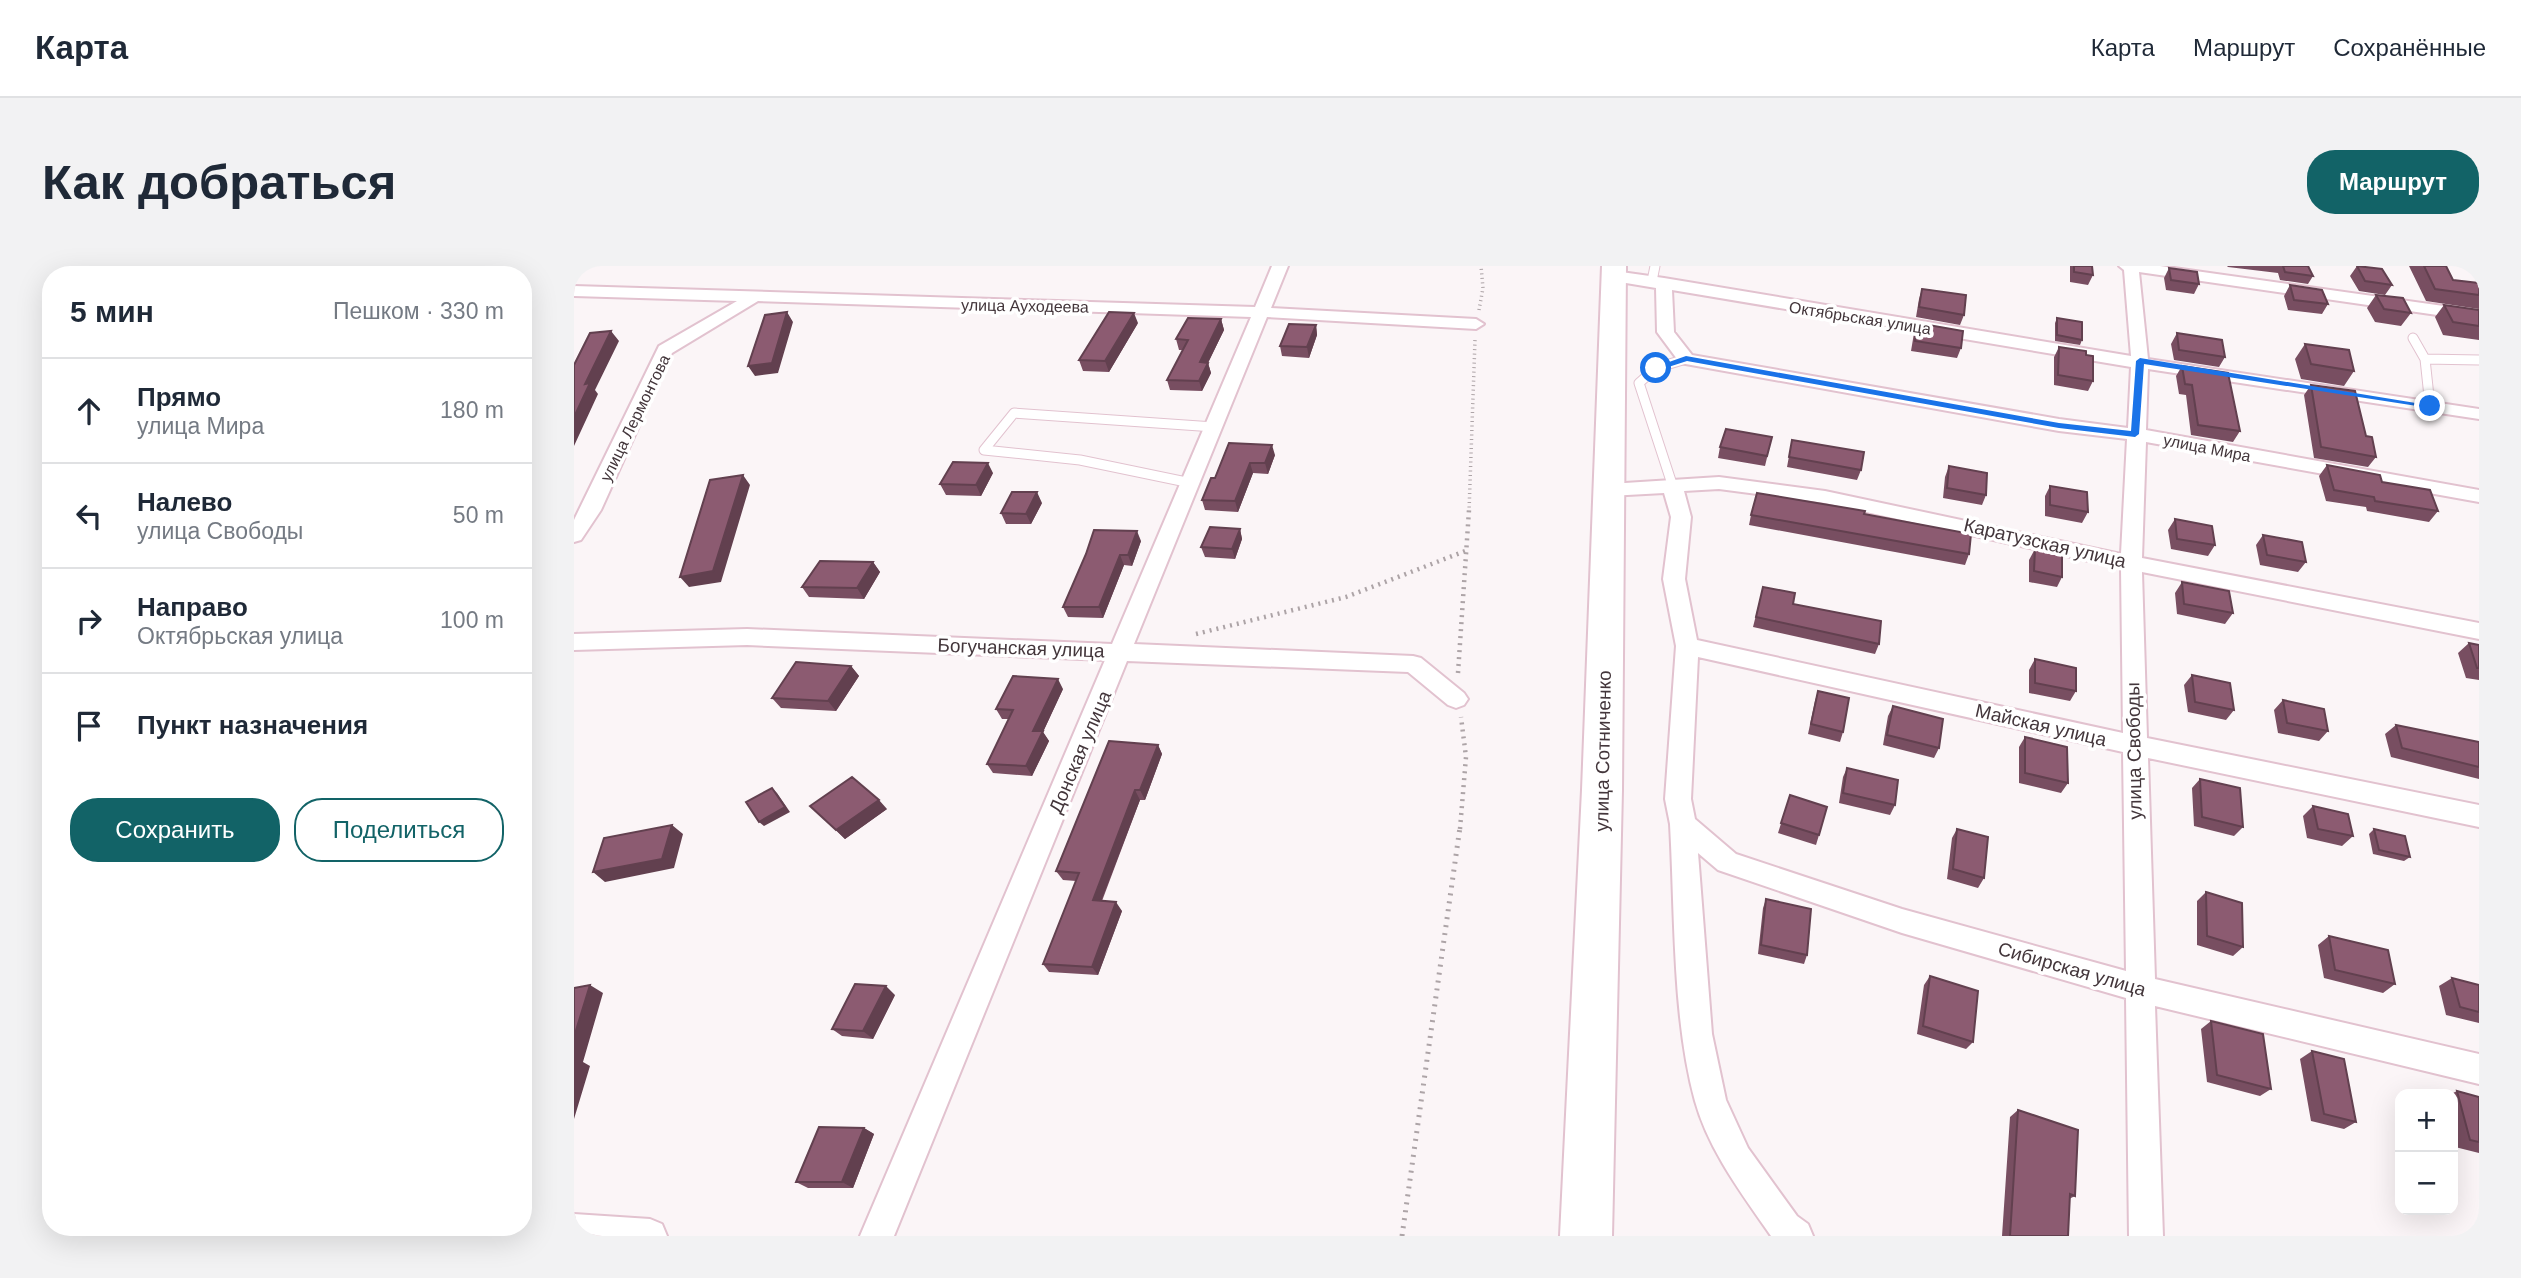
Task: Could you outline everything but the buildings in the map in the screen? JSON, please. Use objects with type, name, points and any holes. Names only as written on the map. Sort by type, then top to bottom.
[{"type":"main road","name":"улица Сотниченко","points":[[1586,1236],[1602,790],[1614,271]]},
{"type":"street","name":"Донская улица","points":[[877,1236],[1122,652],[1280,266]]},
{"type":"street","points":[[2130,266],[2479,316]]},
{"type":"street","name":"улица Свободы","points":[[2130,266],[2140,361],[2131,563],[2146,1236]]},
{"type":"street","name":"Октябрьская улица","points":[[1614,271],[1657,277],[1801,309],[2479,414]]},
{"type":"street","points":[[1657,277],[1667,340],[1686,359]]},
{"type":"street","name":"улица Ауходеева","points":[[574,291],[751,299],[1262,312],[1476,324]]},
{"type":"street","name":"улица Лермонтова","points":[[574,535],[591,510],[665,351],[751,299]]},
{"type":"street","name":"улица Мира","points":[[1686,359],[2059,425],[2135,434],[2479,496]]},
{"type":"street","name":"Каратузская улица","points":[[1609,490],[1719,483],[1825,497],[1992,530],[2131,563],[2479,631]]},
{"type":"street","points":[[1672,484],[1681,517],[1674,579],[1687,646],[1678,799],[1683,824],[1697,1034],[1711,1102],[1737,1159],[1785,1228],[1796,1236]]},
{"type":"street","name":"Богучанская улица","points":[[574,642],[747,637],[1413,664],[1456,699]]},
{"type":"street","name":"Майская улица","points":[[1687,646],[2133,746],[2479,816]]},
{"type":"street","name":"Сибирская улица","points":[[1683,824],[1727,862],[1902,921],[2141,989],[2479,1069]]},
{"type":"street","points":[[574,1231],[650,1236]]},
{"type":"lane","points":[[2413,338],[2425,359],[2430,406]]},
{"type":"lane","points":[[1672,484],[1639,383],[1656,368],[1686,359]]},
{"type":"lane","points":[[2425,359],[2479,360]]},
{"type":"lane","points":[[1191,483],[1080,460],[984,450],[1014,413],[1214,427]]},
{"type":"path","points":[[1402,1236],[1463,806],[1466,757],[1456,699],[1468,550],[1476,324],[1483,288],[1481,266]]},
{"type":"path","points":[[1188,636],[1346,597],[1468,550]]},
{"type":"route","points":[[1656,368],[1686,359],[1796,376],[2059,425],[2135,434],[2140,361],[2430,406]]}]
